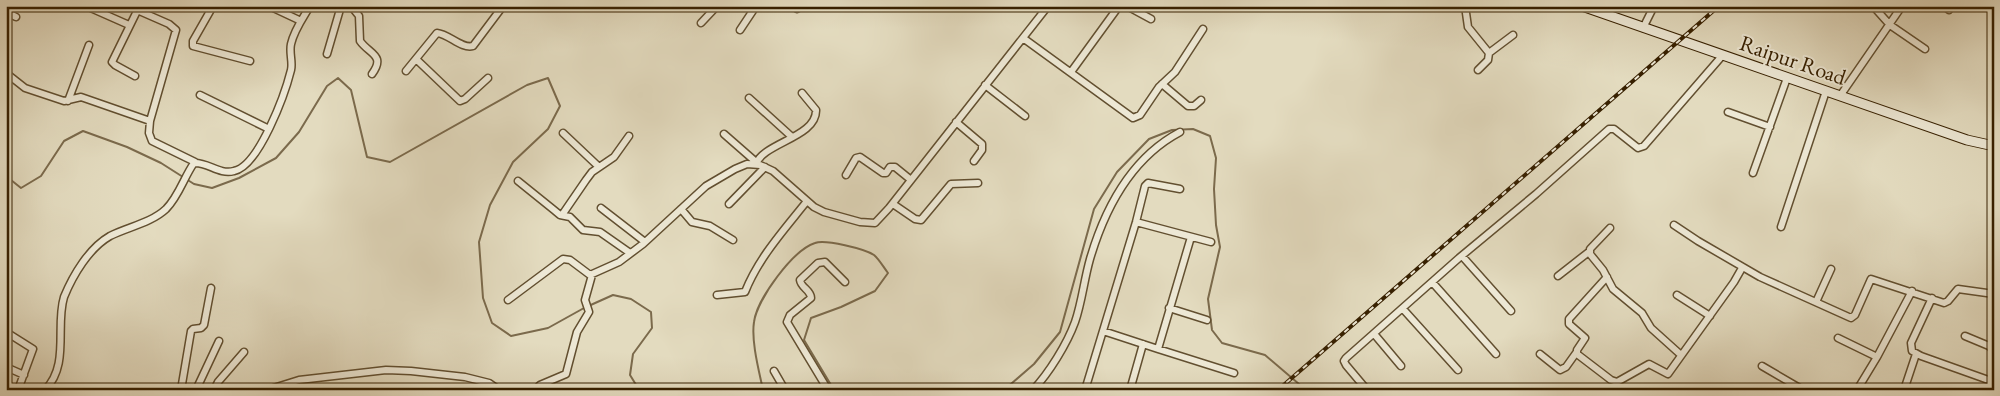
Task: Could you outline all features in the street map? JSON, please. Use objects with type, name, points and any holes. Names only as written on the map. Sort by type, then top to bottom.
[{"type":"main road","name":"Raipur Road","points":[[1582,6],[1967,140],[1994,146]]},
{"type":"street","points":[[86,6],[129,25]]},
{"type":"street","points":[[213,6],[193,42],[193,46],[250,60]]},
{"type":"street","points":[[269,6],[301,21]]},
{"type":"street","points":[[135,76],[112,62],[138,8],[169,24],[176,30],[150,121],[148,133],[152,141],[195,162],[221,171],[231,172],[239,170],[249,161],[269,129],[291,70],[291,44],[310,6]]},
{"type":"street","points":[[327,54],[341,6]]},
{"type":"street","points":[[351,6],[360,16],[360,41],[378,61],[377,67],[372,74]]},
{"type":"street","points":[[406,71],[435,34],[438,33],[467,47],[473,46],[503,6]]},
{"type":"street","points":[[700,23],[717,6]]},
{"type":"street","points":[[740,30],[756,6]]},
{"type":"street","points":[[792,6],[797,9],[802,6]]},
{"type":"street","points":[[724,134],[756,163],[777,174],[807,201],[824,212],[872,224],[878,221],[893,204],[1048,6]]},
{"type":"street","points":[[1071,72],[1119,6]]},
{"type":"street","points":[[1127,6],[1151,19]]},
{"type":"street","points":[[1465,6],[1468,27],[1489,53]]},
{"type":"street","points":[[1643,28],[1654,6]]},
{"type":"street","points":[[1873,6],[1890,25],[1925,49]]},
{"type":"street","points":[[1840,96],[1902,6]]},
{"type":"street","points":[[6,12],[16,17]]},
{"type":"street","points":[[1023,38],[1134,118],[1140,115],[1162,84],[1175,72],[1203,28]]},
{"type":"street","points":[[1478,70],[1488,60],[1489,53],[1513,35]]},
{"type":"street","points":[[68,101],[89,45]]},
{"type":"street","points":[[1367,390],[1346,366],[1344,361],[1609,129],[1614,129],[1638,148],[1644,146],[1722,56]]},
{"type":"street","points":[[416,59],[460,101],[465,100],[488,78]]},
{"type":"street","points":[[6,73],[25,88],[64,101],[80,98],[150,121]]},
{"type":"street","points":[[1753,173],[1788,78]]},
{"type":"street","points":[[1162,84],[1188,106],[1194,106],[1201,100]]},
{"type":"street","points":[[985,86],[1025,116]]},
{"type":"street","points":[[1781,227],[1826,90]]},
{"type":"street","points":[[508,300],[563,259],[570,260],[587,275],[592,275],[619,262],[645,242],[706,186],[742,166],[756,163],[760,156],[792,137],[812,121],[817,113],[816,110],[802,93]]},
{"type":"street","points":[[200,95],[269,129]]},
{"type":"street","points":[[748,98],[792,137]]},
{"type":"street","points":[[1728,112],[1770,127]]},
{"type":"street","points":[[956,122],[982,144],[982,150],[974,161]]},
{"type":"street","points":[[1033,390],[1047,373],[1072,328],[1090,260],[1111,205],[1131,173],[1145,158],[1161,144],[1180,132]]},
{"type":"street","points":[[563,133],[599,167]]},
{"type":"street","points":[[562,216],[586,180],[599,167],[614,157],[629,136]]},
{"type":"street","points":[[846,175],[856,158],[860,157],[883,173],[886,173],[890,167],[895,167],[911,180]]},
{"type":"street","points":[[45,390],[52,380],[58,363],[62,338],[62,304],[64,297],[89,254],[110,237],[150,219],[165,209],[195,162]]},
{"type":"street","points":[[729,204],[765,167]]},
{"type":"street","points":[[518,181],[562,216],[570,217],[587,232],[600,232],[630,253]]},
{"type":"street","points":[[893,204],[915,219],[920,220],[951,184],[978,183]]},
{"type":"street","points":[[1085,390],[1146,184],[1151,183],[1180,189]]},
{"type":"street","points":[[717,295],[745,292],[760,260],[807,201]]},
{"type":"street","points":[[601,208],[645,242]]},
{"type":"street","points":[[681,209],[692,222],[710,226],[733,240]]},
{"type":"street","points":[[1136,222],[1212,242]]},
{"type":"street","points":[[1674,225],[1742,268],[1851,318],[1855,315],[1871,279],[1946,302],[1956,290],[1962,289],[1994,294]]},
{"type":"street","points":[[1558,276],[1590,251],[1610,228]]},
{"type":"street","points":[[1158,349],[1191,237]]},
{"type":"street","points":[[1590,251],[1608,277],[1613,289],[1642,313],[1651,328],[1681,355]]},
{"type":"street","points":[[1462,256],[1511,311]]},
{"type":"street","points":[[828,390],[787,322],[790,315],[811,298],[811,295],[801,284],[800,280],[818,263],[825,262],[845,282]]},
{"type":"street","points":[[1576,353],[1596,370],[1617,382],[1649,364],[1668,374],[1742,268]]},
{"type":"street","points":[[1816,302],[1831,269]]},
{"type":"street","points":[[535,390],[540,385],[566,374],[577,332],[589,312],[585,300],[592,275]]},
{"type":"street","points":[[1540,354],[1560,370],[1566,368],[1585,338],[1569,326],[1569,319],[1608,277]]},
{"type":"street","points":[[1432,282],[1496,354]]},
{"type":"street","points":[[181,390],[191,331],[204,326],[211,288]]},
{"type":"street","points":[[1857,390],[1912,291]]},
{"type":"street","points":[[1677,295],[1710,316]]},
{"type":"street","points":[[1932,298],[1910,343],[1911,348],[1916,354],[1994,382]]},
{"type":"street","points":[[1169,308],[1207,320]]},
{"type":"street","points":[[1404,309],[1458,370]]},
{"type":"street","points":[[1103,331],[1234,373]]},
{"type":"street","points":[[6,332],[33,349],[18,390]]},
{"type":"street","points":[[1374,335],[1401,366]]},
{"type":"street","points":[[1965,336],[1989,346],[1994,352]]},
{"type":"street","points":[[1838,338],[1877,357]]},
{"type":"street","points":[[196,390],[219,341]]},
{"type":"street","points":[[1130,390],[1143,344]]},
{"type":"street","points":[[214,390],[218,382],[244,352]]},
{"type":"street","points":[[1904,390],[1916,354]]},
{"type":"street","points":[[1762,366],[1803,390]]},
{"type":"street","points":[[6,367],[24,375]]},
{"type":"street","points":[[267,390],[299,380],[386,370],[465,377],[489,383],[499,390]]},
{"type":"street","points":[[774,371],[785,390]]},
{"type":"waterway","points":[[6,176],[21,188],[41,176],[64,141],[83,131],[127,147],[161,163],[194,184],[212,188],[239,178],[276,158],[299,132],[327,86],[338,78],[351,90],[367,157],[390,162],[527,85],[548,78],[560,106],[548,129],[513,162],[490,205],[479,242],[483,298],[492,323],[511,336],[548,328],[584,308],[613,295],[631,299],[651,312],[652,328],[633,354],[630,375],[638,388],[646,390]]},
{"type":"waterway","points":[[1004,390],[1034,364],[1060,332],[1094,209],[1117,172],[1149,139],[1172,130],[1193,129],[1210,136],[1216,158],[1214,189],[1216,225],[1220,247],[1208,299],[1212,330],[1222,343],[1265,355],[1306,390]]},
{"type":"waterway","points":[[763,390],[753,330],[757,312],[777,276],[806,247],[820,242],[845,245],[874,255],[888,273],[875,291],[841,307],[811,318],[804,340],[834,390]]},
{"type":"railway","points":[[1278,390],[1719,6]]}]
